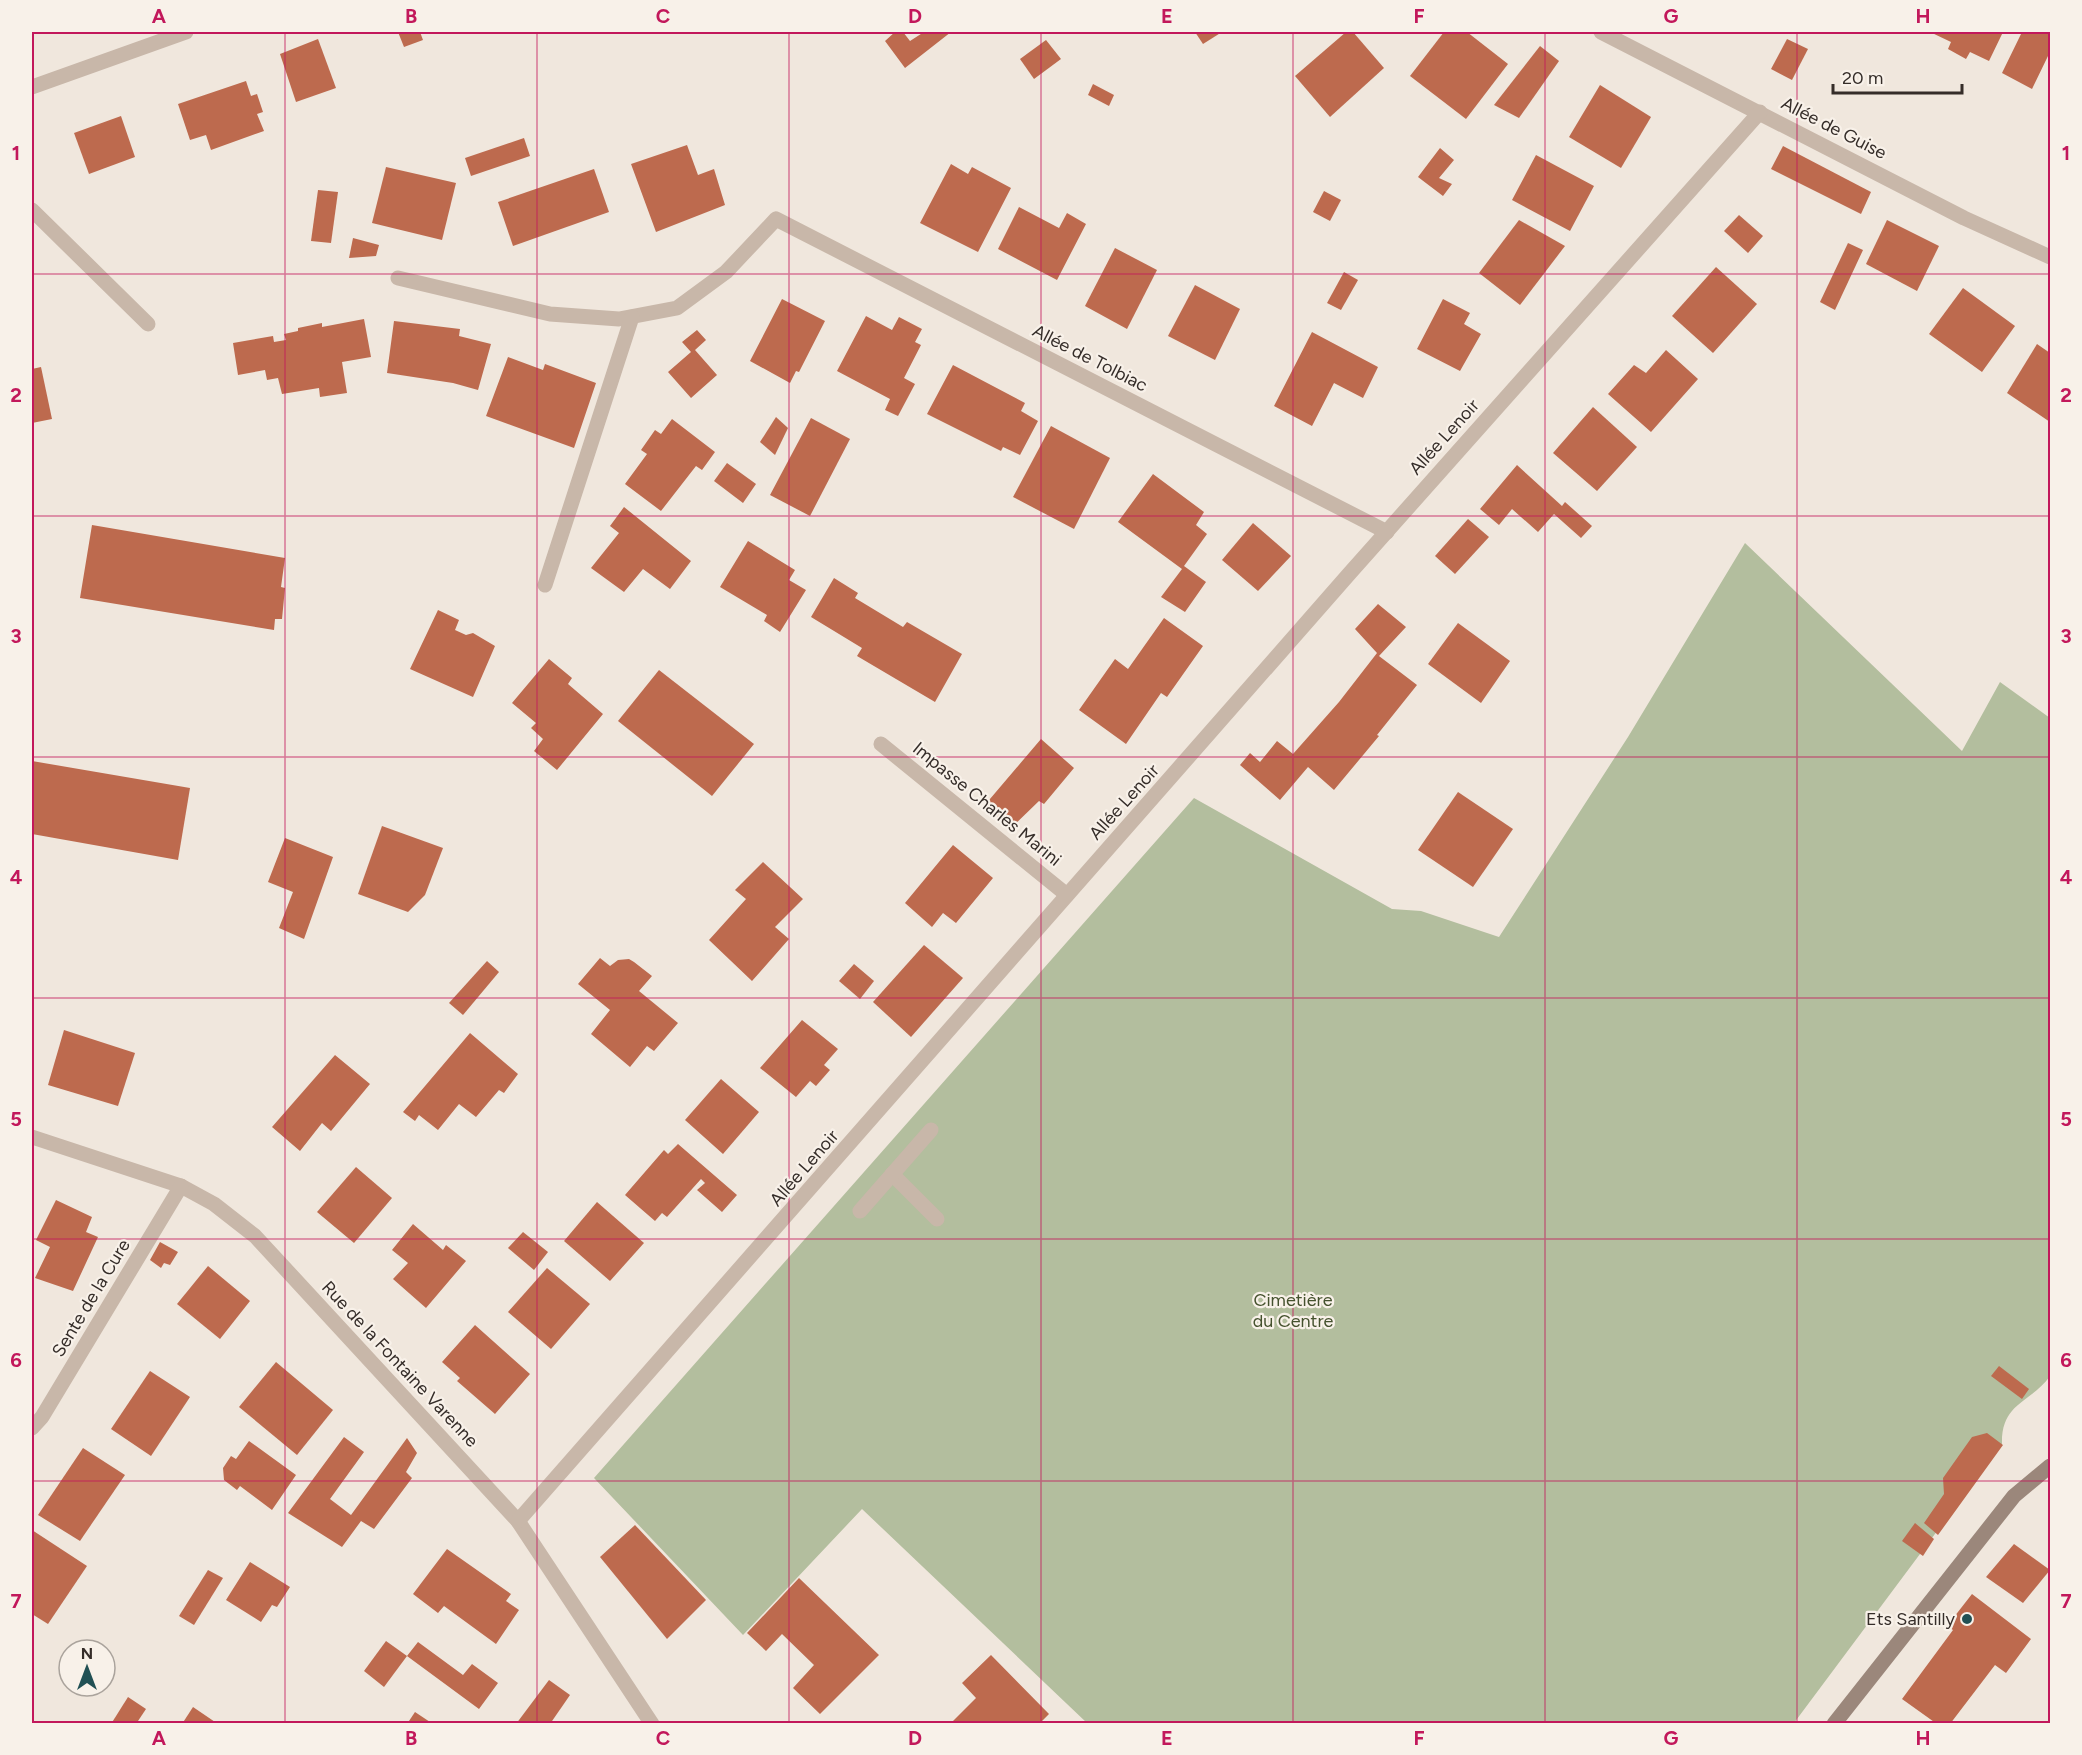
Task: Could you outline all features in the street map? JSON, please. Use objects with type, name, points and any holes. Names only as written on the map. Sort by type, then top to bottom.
[{"type":"main road","points":[[1834,1724],[2014,1496],[2050,1465]]},
{"type":"street","points":[[32,87],[186,32]]},
{"type":"street","name":"Allée de Guise","points":[[1601,32],[1964,218],[2050,256]]},
{"type":"street","name":"Allée Lenoir","points":[[518,1521],[1067,895],[1760,112]]},
{"type":"street","points":[[32,210],[148,324]]},
{"type":"street","name":"Allée de Tolbiac","points":[[632,317],[678,308],[726,272],[776,219],[1387,532]]},
{"type":"street","points":[[398,278],[550,314],[619,319],[632,317],[545,585]]},
{"type":"street","name":"Impasse Charles Marini","points":[[881,744],[1067,895]]},
{"type":"street","points":[[860,1211],[931,1130]]},
{"type":"street","name":"Rue de la Fontaine Varenne","points":[[32,1137],[181,1186],[214,1204],[255,1236],[518,1521],[651,1724]]},
{"type":"street","points":[[892,1174],[938,1219]]},
{"type":"street","name":"Sente de la Cure","points":[[32,1428],[42,1417],[181,1186]]},
{"type":"green space","name":"Cimetière du Centre","points":[[1745,543],[1962,751],[2000,682],[2050,718],[2050,1376],[2018,1404],[2006,1419],[2002,1444],[1794,1723],[1087,1723],[862,1509],[743,1635],[594,1478],[1194,798],[1392,909],[1421,911],[1499,937],[1628,737]]},
{"type":"building","points":[[398,32],[420,32],[423,40],[404,47]]},
{"type":"building","points":[[895,32],[903,32],[910,41],[924,32],[951,32],[905,68],[885,41]]},
{"type":"building","points":[[1195,32],[1222,32],[1203,44]]},
{"type":"building","points":[[1346,32],[1353,32],[1384,68],[1330,117],[1295,76]]},
{"type":"building","points":[[1444,32],[1467,32],[1508,64],[1466,119],[1410,76]]},
{"type":"building","points":[[1930,32],[2003,32],[1989,61],[1970,52],[1966,59],[1948,49],[1951,42]]},
{"type":"building","points":[[2022,32],[2050,32],[2050,57],[2048,56],[2032,89],[2002,73]]},
{"type":"building","points":[[318,39],[336,88],[296,102],[280,54]]},
{"type":"building","points":[[1787,39],[1808,49],[1792,80],[1771,69]]},
{"type":"building","points":[[1046,40],[1061,59],[1034,79],[1020,59]]},
{"type":"building","points":[[1540,46],[1559,61],[1519,118],[1494,105]]},
{"type":"building","points":[[246,81],[251,96],[257,94],[263,112],[257,114],[264,131],[211,150],[206,135],[190,140],[178,104]]},
{"type":"building","points":[[1093,84],[1114,95],[1109,106],[1088,95]]},
{"type":"building","points":[[1600,85],[1651,117],[1621,168],[1569,137]]},
{"type":"building","points":[[121,116],[135,157],[89,174],[74,133]]},
{"type":"building","points":[[524,138],[530,156],[471,176],[465,158]]},
{"type":"building","points":[[687,145],[698,175],[714,169],[725,205],[656,232],[631,164]]},
{"type":"building","points":[[1783,146],[1871,192],[1861,214],[1771,169]]},
{"type":"building","points":[[1440,148],[1454,160],[1439,178],[1452,184],[1443,196],[1418,177]]},
{"type":"building","points":[[1536,155],[1594,186],[1570,231],[1512,200]]},
{"type":"building","points":[[951,164],[968,174],[972,167],[1011,188],[978,252],[920,223]]},
{"type":"building","points":[[386,167],[456,183],[442,240],[372,223]]},
{"type":"building","points":[[594,169],[609,212],[513,246],[498,202]]},
{"type":"building","points":[[318,190],[338,192],[331,243],[311,241]]},
{"type":"building","points":[[1324,191],[1341,200],[1330,221],[1313,212]]},
{"type":"building","points":[[1019,207],[1059,228],[1067,213],[1086,224],[1057,280],[998,249]]},
{"type":"building","points":[[1739,215],[1763,236],[1748,253],[1724,231]]},
{"type":"building","points":[[1519,220],[1565,246],[1520,305],[1479,273]]},
{"type":"building","points":[[1887,220],[1939,246],[1917,291],[1866,264]]},
{"type":"building","points":[[353,238],[379,245],[376,256],[349,258]]},
{"type":"building","points":[[1848,243],[1863,250],[1835,310],[1820,302]]},
{"type":"building","points":[[1115,248],[1157,270],[1127,329],[1085,306]]},
{"type":"building","points":[[1716,267],[1757,304],[1713,353],[1672,316]]},
{"type":"building","points":[[1344,272],[1358,280],[1341,310],[1327,303]]},
{"type":"building","points":[[1195,285],[1240,309],[1215,360],[1168,336]]},
{"type":"building","points":[[1963,288],[2015,326],[1982,372],[1929,334]]},
{"type":"building","points":[[782,299],[825,321],[799,372],[796,371],[790,383],[750,361]]},
{"type":"building","points":[[1443,299],[1470,313],[1464,324],[1481,334],[1460,371],[1417,349]]},
{"type":"building","points":[[866,316],[892,330],[899,317],[922,329],[915,342],[921,345],[904,378],[915,384],[898,416],[885,410],[890,399],[837,371]]},
{"type":"building","points":[[364,319],[371,357],[342,362],[347,393],[320,397],[319,388],[282,394],[278,378],[267,380],[265,370],[238,375],[233,343],[273,336],[274,342],[286,340],[284,334],[298,331],[298,328],[322,323],[322,327]]},
{"type":"building","points":[[394,321],[460,329],[459,336],[491,344],[478,390],[453,383],[387,373]]},
{"type":"building","points":[[697,330],[706,340],[695,350],[717,375],[691,398],[668,372],[691,352],[682,342]]},
{"type":"building","points":[[1312,332],[1378,367],[1363,398],[1334,383],[1312,426],[1274,406]]},
{"type":"building","points":[[2037,344],[2050,353],[2050,422],[2007,393]]},
{"type":"building","points":[[1666,350],[1698,379],[1651,432],[1608,394],[1634,365],[1646,373]]},
{"type":"building","points":[[508,357],[543,370],[545,364],[596,383],[574,448],[486,416]]},
{"type":"building","points":[[953,365],[1025,403],[1021,411],[1038,421],[1020,455],[1003,447],[1001,451],[927,414]]},
{"type":"building","points":[[41,367],[52,419],[32,423],[32,369]]},
{"type":"building","points":[[1593,407],[1637,447],[1597,491],[1553,453]]},
{"type":"building","points":[[776,417],[788,428],[775,455],[760,442]]},
{"type":"building","points":[[811,418],[850,439],[810,516],[770,495]]},
{"type":"building","points":[[672,419],[715,452],[702,470],[696,466],[661,511],[625,484],[647,454],[641,450],[655,430],[661,434]]},
{"type":"building","points":[[1051,426],[1110,458],[1074,529],[1013,497]]},
{"type":"building","points":[[727,463],[756,484],[743,503],[714,481]]},
{"type":"building","points":[[1517,465],[1562,506],[1565,502],[1592,526],[1581,538],[1554,514],[1538,532],[1512,509],[1499,525],[1480,509]]},
{"type":"building","points":[[1153,474],[1204,512],[1196,525],[1207,534],[1184,566],[1206,582],[1185,612],[1161,597],[1182,569],[1118,522]]},
{"type":"building","points":[[624,507],[691,561],[670,589],[643,569],[624,592],[591,568],[619,533],[610,526]]},
{"type":"building","points":[[1468,519],[1489,537],[1455,574],[1435,556]]},
{"type":"building","points":[[1253,523],[1291,556],[1258,591],[1222,560]]},
{"type":"building","points":[[92,525],[285,558],[281,587],[285,588],[282,619],[275,619],[274,630],[80,598]]},
{"type":"building","points":[[748,541],[795,570],[789,580],[806,590],[780,632],[764,621],[767,615],[720,587]]},
{"type":"building","points":[[834,578],[858,593],[855,598],[903,627],[907,622],[962,654],[935,702],[857,656],[862,648],[811,617]]},
{"type":"building","points":[[1378,604],[1406,627],[1379,656],[1417,685],[1377,735],[1379,736],[1334,790],[1308,767],[1280,800],[1240,765],[1250,753],[1260,762],[1277,741],[1293,754],[1339,702],[1377,653],[1355,629]]},
{"type":"building","points":[[438,610],[459,620],[455,630],[466,635],[473,633],[495,646],[473,697],[410,669]]},
{"type":"building","points":[[1164,618],[1203,646],[1167,697],[1161,693],[1126,744],[1079,710],[1115,659],[1128,669]]},
{"type":"building","points":[[1458,623],[1510,661],[1481,703],[1428,664]]},
{"type":"building","points":[[549,659],[572,678],[568,684],[603,714],[557,770],[534,751],[543,739],[531,728],[536,723],[512,703]]},
{"type":"building","points":[[659,670],[754,744],[712,796],[618,721]]},
{"type":"building","points":[[1041,739],[1074,768],[1044,804],[1039,801],[1011,828],[984,806]]},
{"type":"building","points":[[32,761],[190,788],[178,860],[32,834]]},
{"type":"building","points":[[1458,792],[1513,829],[1473,887],[1418,850]]},
{"type":"building","points":[[382,826],[443,848],[425,895],[408,912],[358,894]]},
{"type":"building","points":[[285,838],[333,857],[304,939],[279,928],[293,892],[268,882]]},
{"type":"building","points":[[953,845],[993,878],[956,923],[943,913],[932,927],[905,903]]},
{"type":"building","points":[[763,862],[803,899],[775,927],[789,939],[752,981],[709,940],[746,899],[735,890]]},
{"type":"building","points":[[924,945],[963,978],[911,1037],[873,1002]]},
{"type":"building","points":[[600,958],[610,966],[618,960],[629,959],[652,976],[639,991],[678,1023],[654,1051],[647,1046],[630,1067],[591,1034],[610,1010],[578,984]]},
{"type":"building","points":[[487,961],[499,972],[463,1015],[449,1003]]},
{"type":"building","points":[[854,964],[874,981],[860,999],[839,981]]},
{"type":"building","points":[[802,1020],[838,1049],[824,1065],[830,1070],[816,1086],[810,1081],[796,1097],[760,1068]]},
{"type":"building","points":[[64,1030],[135,1053],[118,1106],[48,1085]]},
{"type":"building","points":[[470,1033],[518,1074],[504,1093],[499,1090],[476,1117],[459,1104],[438,1130],[419,1115],[415,1121],[403,1112]]},
{"type":"building","points":[[335,1055],[370,1084],[331,1131],[322,1123],[300,1151],[272,1127]]},
{"type":"building","points":[[721,1079],[759,1112],[723,1154],[685,1120]]},
{"type":"building","points":[[678,1144],[737,1195],[722,1212],[697,1190],[705,1183],[701,1179],[667,1217],[662,1213],[655,1221],[625,1195],[664,1150],[668,1154]]},
{"type":"building","points":[[356,1167],[392,1198],[354,1243],[317,1212]]},
{"type":"building","points":[[56,1200],[92,1217],[86,1232],[98,1237],[73,1291],[35,1278],[50,1247],[36,1240]]},
{"type":"building","points":[[597,1202],[644,1243],[610,1281],[564,1241]]},
{"type":"building","points":[[413,1224],[443,1250],[446,1245],[466,1261],[426,1308],[393,1279],[408,1263],[392,1250]]},
{"type":"building","points":[[523,1232],[548,1252],[534,1270],[508,1248]]},
{"type":"building","points":[[160,1242],[178,1252],[170,1265],[164,1263],[161,1268],[150,1260]]},
{"type":"building","points":[[208,1266],[250,1301],[220,1339],[177,1304]]},
{"type":"building","points":[[547,1268],[590,1304],[551,1349],[508,1312]]},
{"type":"building","points":[[475,1325],[530,1374],[495,1414],[457,1381],[460,1378],[442,1362]]},
{"type":"building","points":[[276,1362],[333,1410],[297,1455],[239,1407]]},
{"type":"building","points":[[1999,1366],[2029,1389],[2022,1399],[1991,1376]]},
{"type":"building","points":[[150,1371],[190,1397],[151,1456],[111,1429]]},
{"type":"building","points":[[1987,1433],[2003,1445],[1938,1535],[1924,1523],[1944,1494],[1943,1478],[1972,1437]]},
{"type":"building","points":[[344,1437],[364,1452],[330,1499],[351,1515],[407,1438],[417,1453],[406,1472],[412,1478],[374,1529],[361,1521],[342,1547],[288,1513]]},
{"type":"building","points":[[249,1441],[296,1475],[272,1510],[240,1486],[237,1490],[224,1480],[223,1468],[231,1456],[236,1459]]},
{"type":"building","points":[[83,1448],[125,1475],[80,1541],[38,1515]]},
{"type":"building","points":[[1915,1523],[1934,1539],[1923,1556],[1902,1541]]},
{"type":"building","points":[[635,1525],[706,1600],[667,1639],[600,1557]]},
{"type":"building","points":[[32,1530],[87,1566],[48,1624],[32,1614]]},
{"type":"building","points":[[2014,1544],[2050,1570],[2023,1603],[1986,1577]]},
{"type":"building","points":[[447,1549],[511,1594],[506,1601],[519,1610],[496,1644],[444,1606],[438,1613],[413,1594]]},
{"type":"building","points":[[250,1562],[290,1587],[277,1607],[272,1605],[261,1622],[226,1600]]},
{"type":"building","points":[[208,1570],[223,1578],[194,1625],[179,1616]]},
{"type":"building","points":[[799,1578],[879,1655],[820,1714],[793,1688],[814,1665],[782,1634],[766,1651],[747,1633]]},
{"type":"building","points":[[1972,1594],[2031,1639],[2006,1673],[1995,1665],[1950,1724],[1937,1724],[1902,1699],[1953,1630],[1947,1626]]},
{"type":"building","points":[[386,1641],[407,1656],[384,1687],[364,1671]]},
{"type":"building","points":[[418,1642],[463,1675],[472,1664],[498,1683],[479,1709],[407,1656]]},
{"type":"building","points":[[991,1655],[1049,1714],[1039,1724],[950,1724],[976,1698],[962,1683]]},
{"type":"building","points":[[549,1680],[570,1695],[550,1724],[516,1724]]},
{"type":"building","points":[[128,1697],[146,1709],[136,1724],[111,1724]]},
{"type":"building","points":[[193,1707],[218,1724],[182,1724]]},
{"type":"building","points":[[415,1712],[433,1724],[407,1724]]},
{"type":"place","name":"Ets Santilly","points":[[1967,1619]]}]
